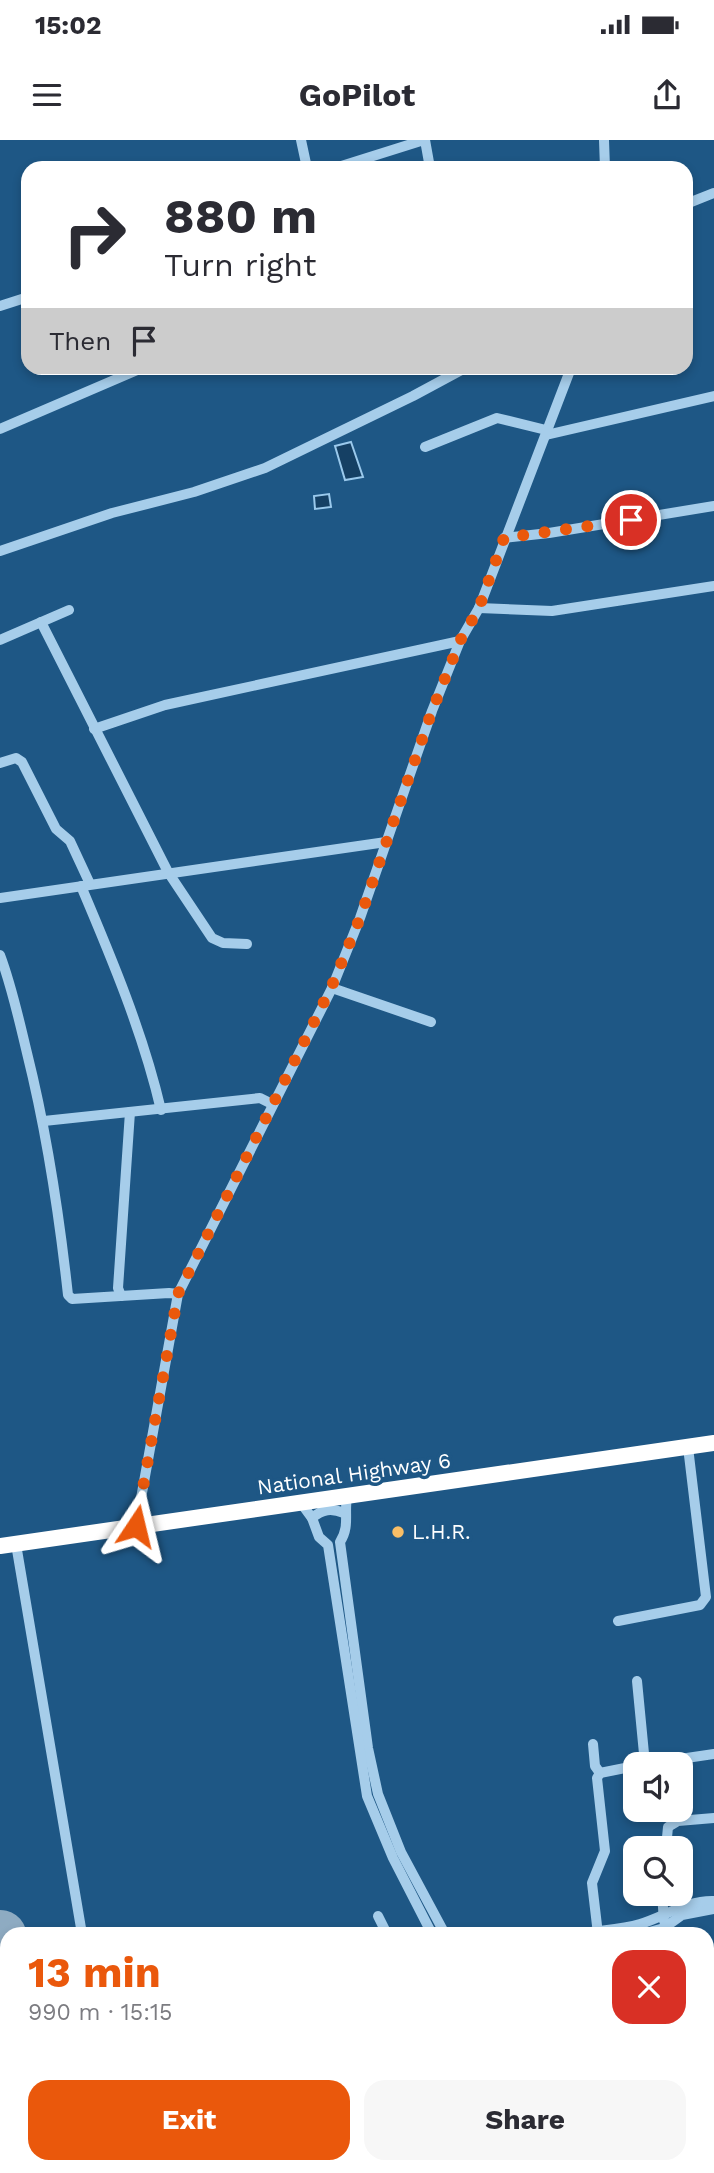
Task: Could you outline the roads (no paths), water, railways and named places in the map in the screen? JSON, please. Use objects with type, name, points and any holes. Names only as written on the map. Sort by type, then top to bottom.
[{"type":"highway","name":"National Highway 6","points":[[8,1545],[301,1503],[346,1505],[714,1443]]},
{"type":"street","points":[[300,140],[305,161]]},
{"type":"street","points":[[357,161],[424,140],[428,161]]},
{"type":"street","points":[[604,140],[605,161]]},
{"type":"street","points":[[693,201],[714,193]]},
{"type":"street","points":[[0,306],[21,300]]},
{"type":"street","points":[[0,429],[126,375]]},
{"type":"street","points":[[0,551],[112,513],[194,492],[265,468],[453,375]]},
{"type":"street","points":[[136,1526],[178,1294],[272,1104],[315,1025],[331,988],[360,918],[432,711],[460,641],[479,608],[568,375]]},
{"type":"street","points":[[425,447],[497,418],[546,433],[714,396]]},
{"type":"street","points":[[504,538],[714,506]]},
{"type":"street","points":[[479,608],[552,611],[714,586]]},
{"type":"street","points":[[0,640],[69,610]]},
{"type":"street","points":[[41,622],[168,873],[212,938],[223,943],[247,944]]},
{"type":"street","points":[[94,729],[165,705],[460,641]]},
{"type":"street","points":[[0,763],[16,758],[22,762],[56,829],[70,841],[153,1073],[161,1110]]},
{"type":"street","points":[[0,898],[386,842]]},
{"type":"street","points":[[0,955],[19,1017],[44,1121],[59,1214],[68,1295],[72,1299],[178,1294]]},
{"type":"street","points":[[331,988],[431,1021]]},
{"type":"street","points":[[44,1121],[260,1098],[272,1104]]},
{"type":"street","points":[[121,1296],[118,1288],[130,1112]]},
{"type":"street","points":[[618,1620],[705,1602],[688,1447]]},
{"type":"street","points":[[301,1503],[312,1518],[319,1537],[328,1545],[373,1795],[393,1858],[428,1927]]},
{"type":"street","points":[[312,1518],[320,1511],[346,1505],[347,1524],[340,1542],[373,1795],[440,1927]]},
{"type":"street","points":[[8,1545],[81,1927]]},
{"type":"street","points":[[637,1681],[644,1752]]},
{"type":"street","points":[[593,1744],[595,1766],[600,1773]]},
{"type":"street","points":[[693,1757],[714,1754]]},
{"type":"street","points":[[597,1927],[592,1883],[605,1851],[597,1778],[605,1770],[623,1768]]},
{"type":"street","points":[[667,1836],[668,1827],[678,1821],[714,1818]]},
{"type":"street","points":[[664,1926],[678,1908],[714,1901]]},
{"type":"street","points":[[663,1906],[664,1926]]},
{"type":"street","points":[[625,1927],[664,1926],[682,1915],[714,1909]]},
{"type":"street","points":[[378,1916],[384,1927]]},
{"type":"water","points":[[351,442],[363,477],[345,480],[335,446]]},
{"type":"water","points":[[329,494],[331,507],[315,509],[314,496]]},
{"type":"place","name":"L.H.R.","points":[[398,1532]]}]
